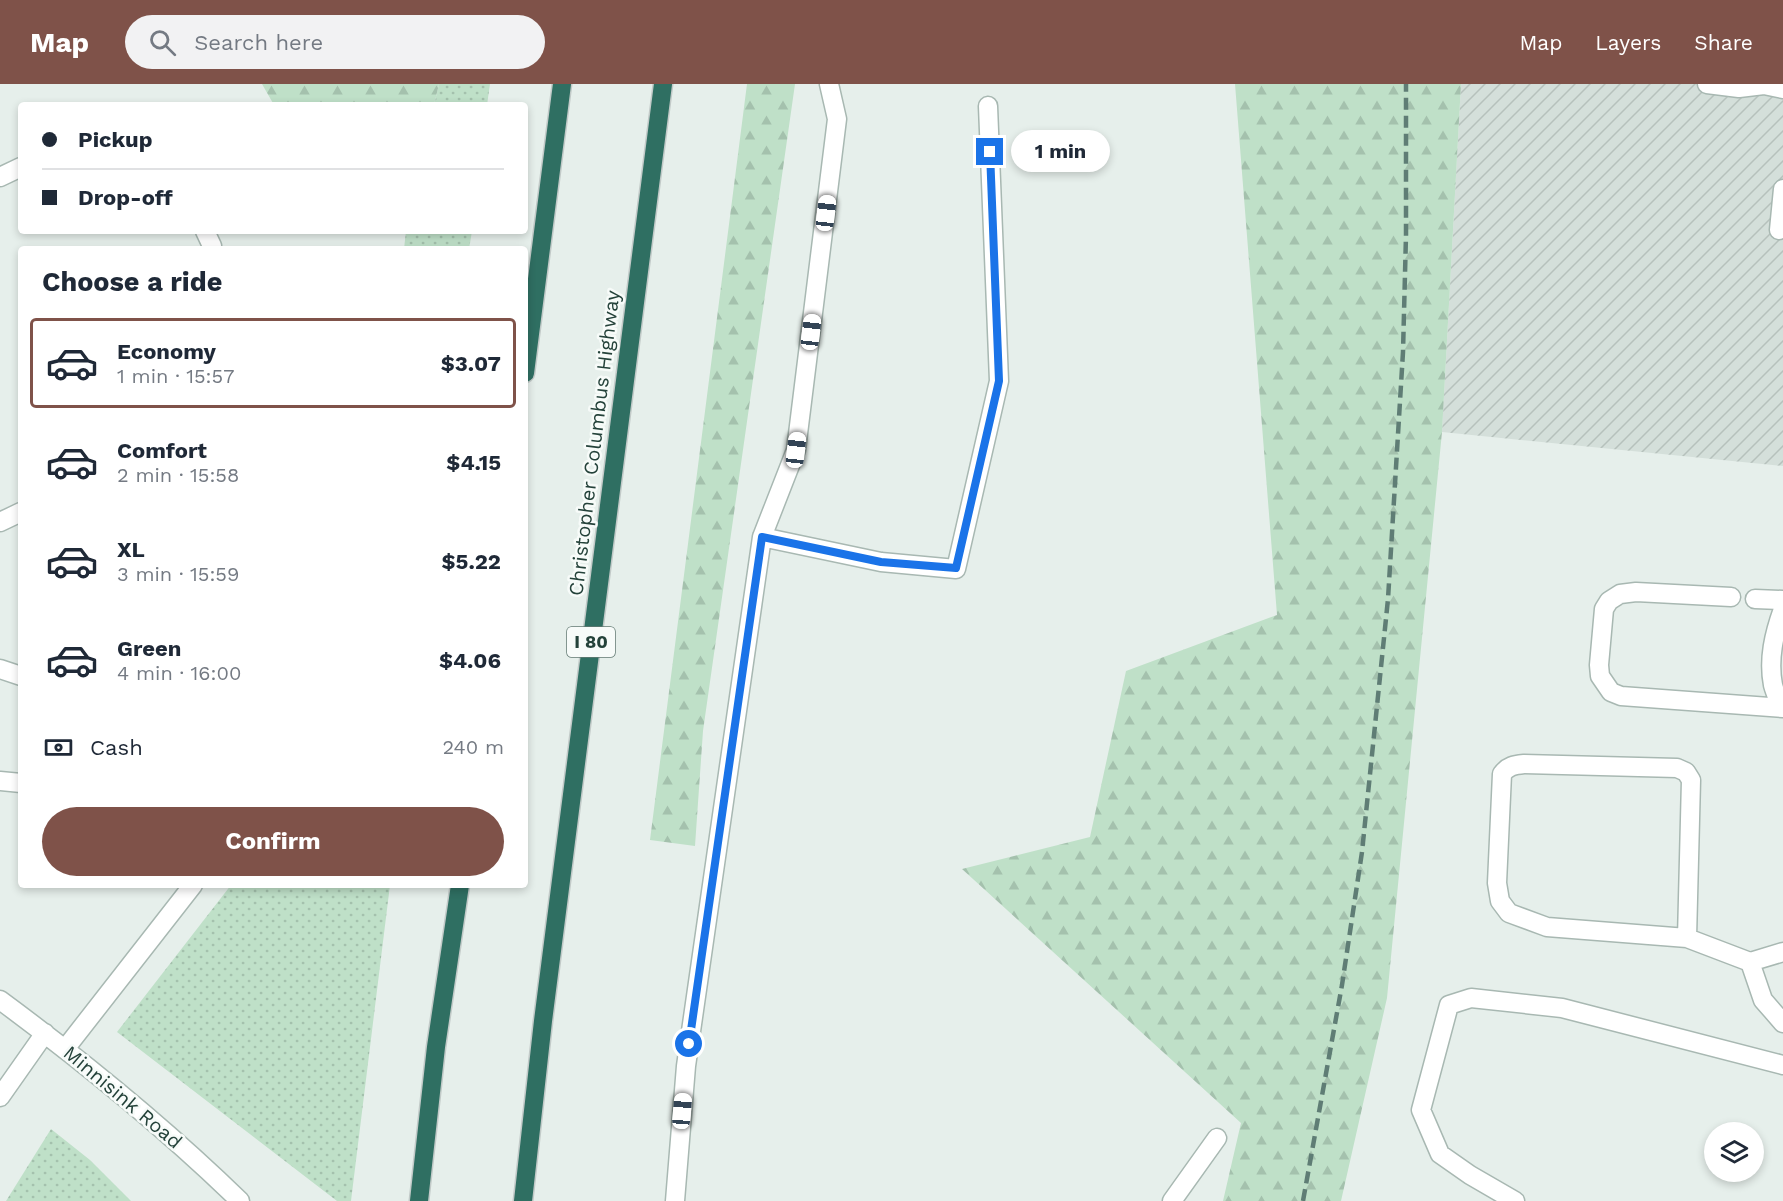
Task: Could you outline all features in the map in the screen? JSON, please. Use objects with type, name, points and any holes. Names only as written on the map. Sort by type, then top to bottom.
[{"type":"highway","points":[[528,350],[562,84]]},
{"type":"highway","name":"Christopher Columbus Highway","points":[[523,1201],[543,1021],[663,84]]},
{"type":"highway","points":[[419,1201],[436,1047],[460,888]]},
{"type":"street","points":[[675,1201],[686,1066],[762,537],[796,450],[837,119],[830,84]]},
{"type":"street","points":[[1707,84],[1739,88],[1764,85],[1783,89]]},
{"type":"street","points":[[762,537],[881,562],[956,568],[999,381],[988,106]]},
{"type":"street","points":[[0,177],[18,168]]},
{"type":"street","points":[[1779,230],[1783,189]]},
{"type":"street","points":[[0,522],[18,513]]},
{"type":"street","points":[[1731,597],[1636,592],[1620,594],[1609,601],[1604,609],[1599,664],[1600,676],[1611,692],[1621,696],[1782,708],[1773,686],[1771,662],[1774,635],[1783,609]]},
{"type":"street","points":[[1755,598],[1783,600]]},
{"type":"street","points":[[0,669],[18,675]]},
{"type":"street","points":[[1687,938],[1691,780],[1686,772],[1677,768],[1665,767],[1524,764],[1506,768],[1502,774],[1497,884],[1500,901],[1509,913],[1546,927],[1687,938],[1750,962],[1783,952]]},
{"type":"street","points":[[0,781],[18,783]]},
{"type":"street","points":[[65,1049],[191,888]]},
{"type":"street","points":[[1750,962],[1762,1000],[1783,1023]]},
{"type":"street","points":[[1515,1201],[1440,1154],[1421,1110],[1449,1005],[1471,998],[1562,1008],[1783,1065]]},
{"type":"street","name":"Minnisink Road","points":[[0,1000],[136,1106],[206,1167],[240,1201]]},
{"type":"street","points":[[0,1097],[45,1034]]},
{"type":"street","points":[[1172,1201],[1217,1138]]},
{"type":"shaded area","points":[[1461,84],[1783,84],[1783,466],[1442,432]]},
{"type":"green space","points":[[262,84],[439,84],[435,102],[272,102]]},
{"type":"green space","points":[[439,84],[490,84],[487,102],[435,102]]},
{"type":"green space","points":[[747,84],[795,84],[703,731],[695,846],[650,840]]},
{"type":"green space","points":[[1235,84],[1461,84],[1442,432],[1387,998],[1341,1201],[1223,1201],[1241,1123],[962,869],[1090,837],[1126,671],[1277,615]]},
{"type":"green space","points":[[406,234],[472,234],[470,246],[404,246]]},
{"type":"green space","points":[[229,888],[390,888],[351,1201],[337,1201],[117,1032]]},
{"type":"green space","points":[[51,1129],[90,1160],[131,1201],[6,1201]]},
{"type":"railway","points":[[1303,1201],[1342,985],[1362,852],[1388,599],[1403,352],[1406,84]]},
{"type":"route","points":[[689,1044],[762,537],[881,562],[956,568],[999,381],[990,152]]}]
